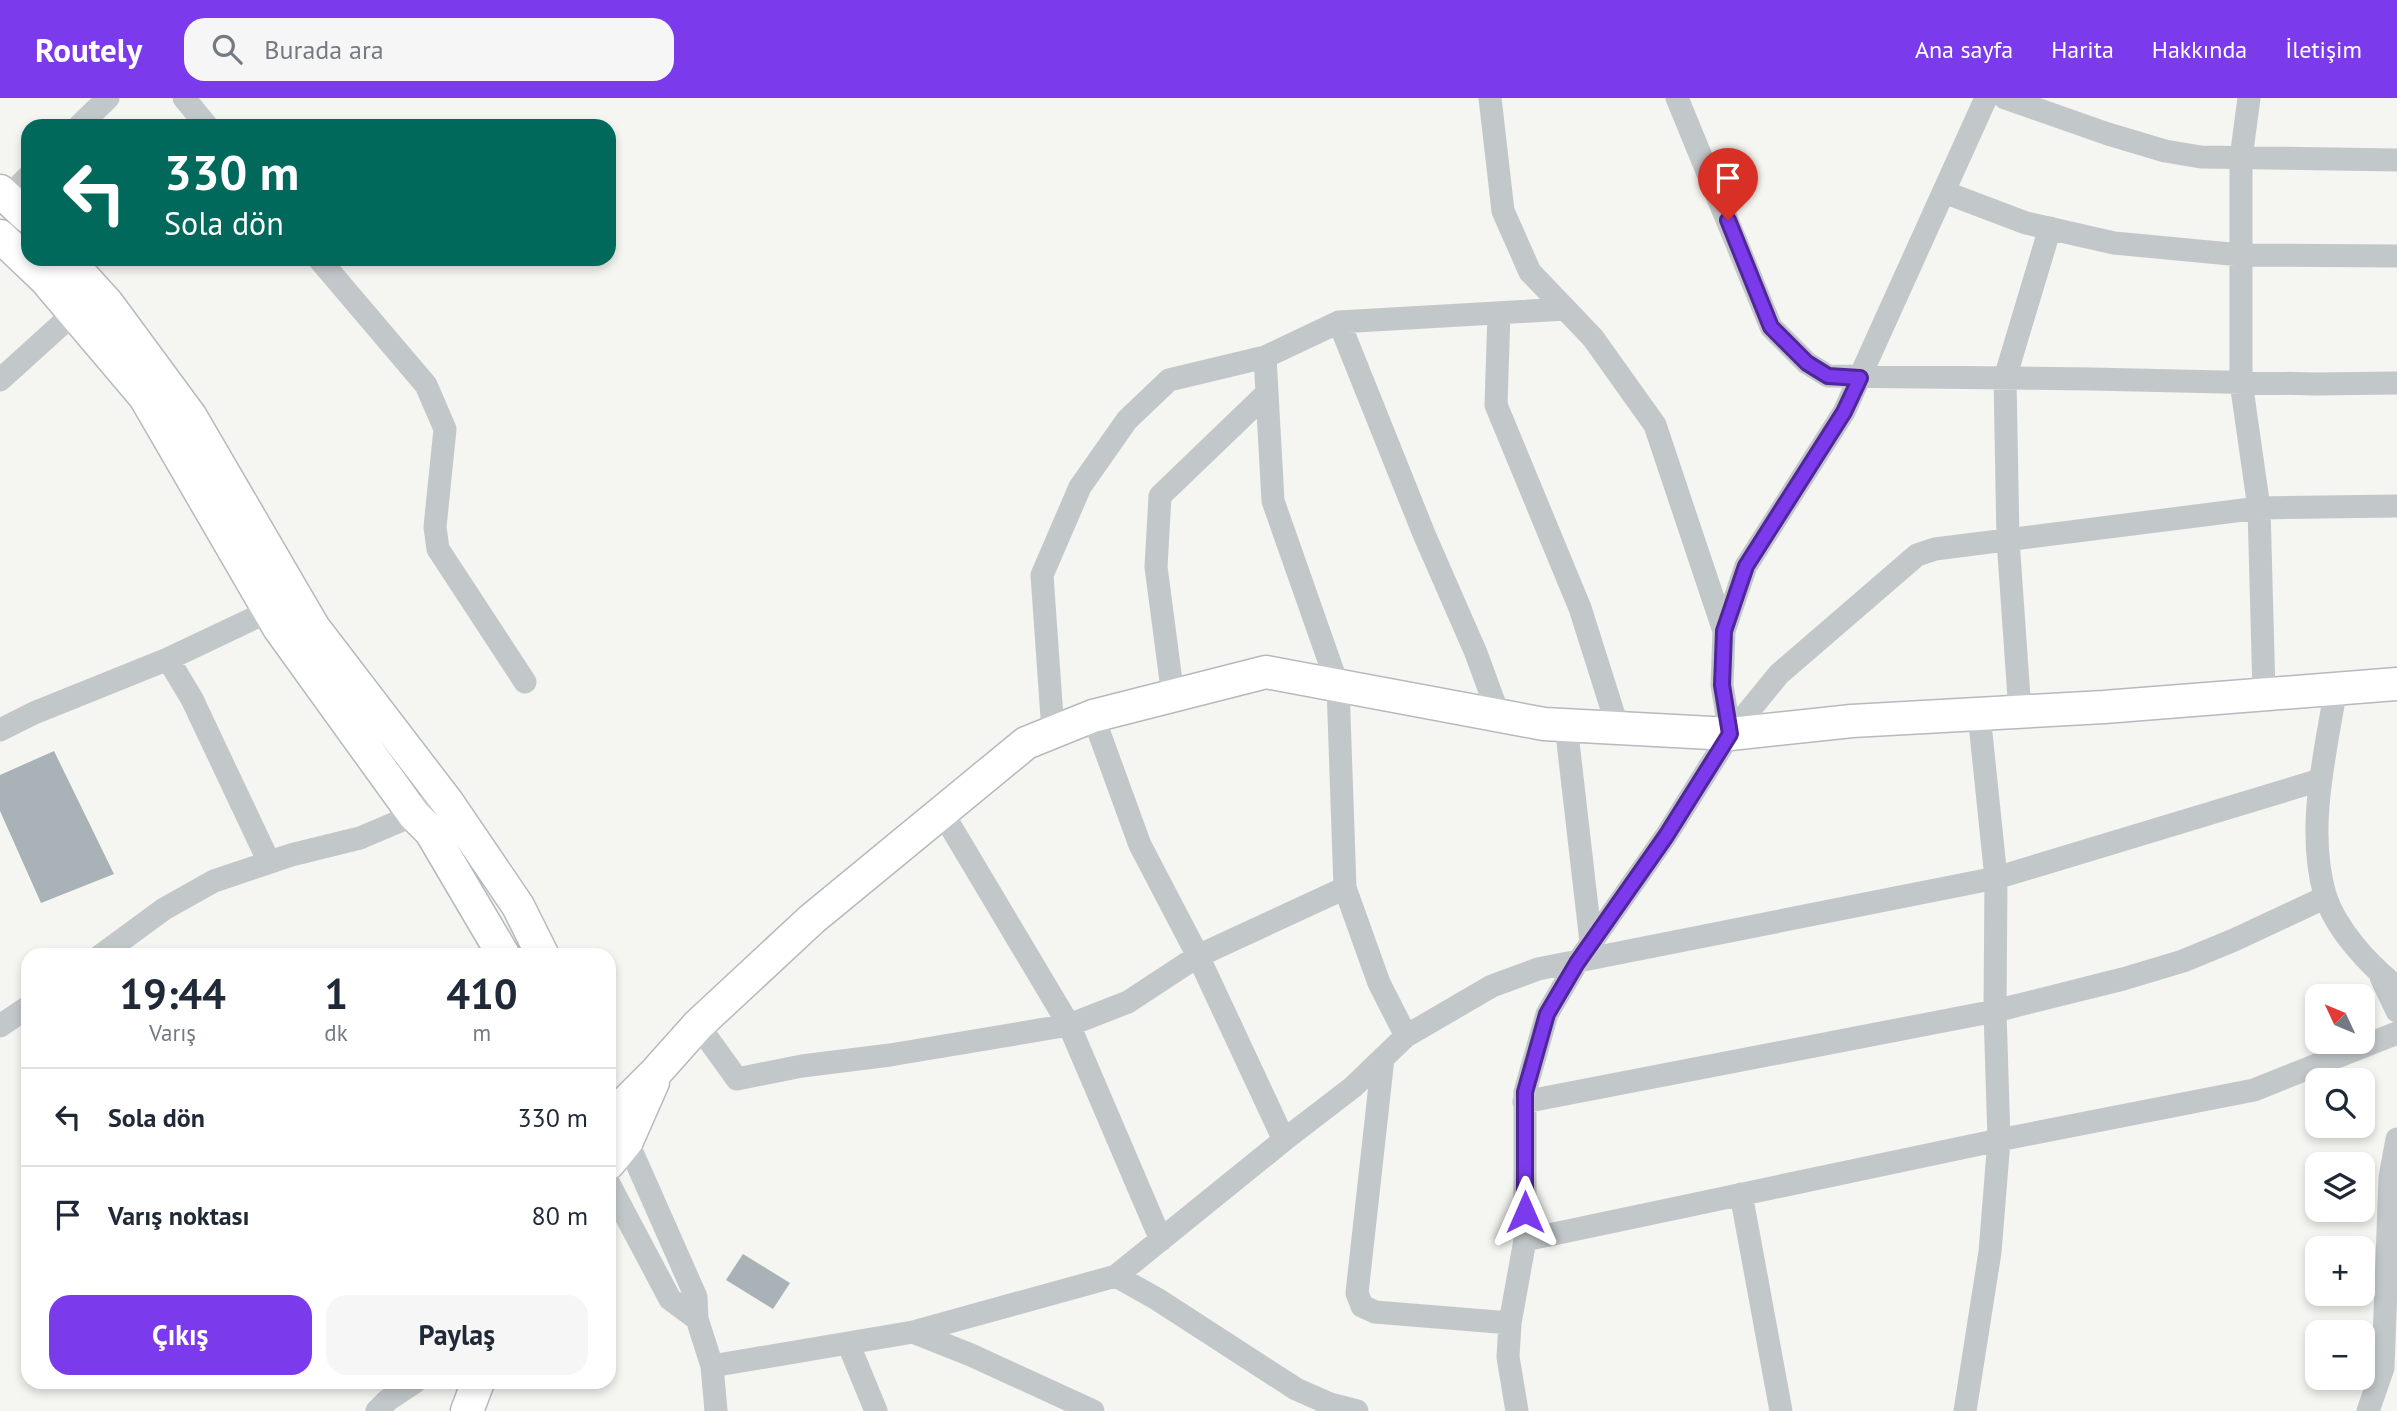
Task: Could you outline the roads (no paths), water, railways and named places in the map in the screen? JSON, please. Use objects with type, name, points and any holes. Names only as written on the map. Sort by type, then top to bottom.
[{"type":"street","points":[[86,119],[108,98]]},
{"type":"street","points":[[184,98],[201,119]]},
{"type":"street","points":[[1490,98],[1503,211],[1530,272],[1593,338],[1654,425],[1724,631]]},
{"type":"street","points":[[1677,98],[1771,327],[1807,363],[1828,376],[2397,383]]},
{"type":"street","points":[[1730,734],[1722,685],[1724,631],[1746,566],[1844,412],[1986,98]]},
{"type":"street","points":[[2005,98],[2108,134],[2165,151],[2201,157],[2397,160]]},
{"type":"street","points":[[2249,98],[2241,158],[2241,382],[2259,508],[2264,693]]},
{"type":"street","points":[[1944,192],[2026,223],[2114,243],[2241,255],[2397,256]]},
{"type":"street","points":[[2020,712],[2008,540],[2005,378],[2050,228]]},
{"type":"street","points":[[0,236],[21,256]]},
{"type":"street","points":[[32,266],[145,397],[279,628],[414,816],[431,832],[499,948]]},
{"type":"street","points":[[73,266],[107,303],[191,417],[314,628],[443,795],[519,906],[539,948]]},
{"type":"street","points":[[325,266],[426,386],[445,429],[435,527],[438,549],[525,682]]},
{"type":"street","points":[[1053,732],[1042,575],[1080,487],[1127,420],[1169,380],[1265,357],[1339,322],[1565,309]]},
{"type":"street","points":[[0,380],[75,313]]},
{"type":"street","points":[[1499,313],[1496,405],[1580,608],[1618,728]]},
{"type":"street","points":[[1339,322],[1424,534],[1476,653],[1499,716]]},
{"type":"street","points":[[1265,357],[1273,501],[1338,686],[1345,888],[1379,984],[1406,1036]]},
{"type":"street","points":[[1173,696],[1156,567],[1160,496],[1267,393]]},
{"type":"street","points":[[1517,1411],[1507,1357],[1510,1323],[1525,1240],[1524,1102],[1547,1014],[1577,963],[1666,836],[1730,734],[1779,674],[1917,555],[1935,549],[2259,508],[2397,506]]},
{"type":"street","points":[[0,730],[34,713],[167,659],[269,611]]},
{"type":"street","points":[[167,659],[192,699],[269,863]]},
{"type":"street","points":[[616,1123],[698,1025],[812,919],[1026,743],[1093,716],[1266,672],[1544,724],[1730,734],[1852,721],[2020,712],[2397,684]]},
{"type":"street","points":[[2336,688],[2320,780],[2317,846],[2326,897],[2346,935],[2389,981],[2397,1011]]},
{"type":"street","points":[[1965,1411],[1990,1252],[1998,1140],[1996,878],[1979,714]]},
{"type":"street","points":[[1093,716],[1140,845],[1198,956],[1284,1140]]},
{"type":"street","points":[[1566,725],[1591,942]]},
{"type":"street","points":[[712,1366],[913,1332],[1116,1276],[1353,1087],[1406,1036],[1492,986],[1538,969],[1996,878],[2320,780]]},
{"type":"street","points":[[111,948],[164,909],[214,881],[360,838],[414,816],[443,795]]},
{"type":"street","points":[[942,813],[1069,1025],[1161,1240]]},
{"type":"street","points":[[698,1025],[737,1079],[802,1066],[890,1055],[1069,1025],[1128,1002],[1198,956],[1345,888]]},
{"type":"street","points":[[1524,1102],[1995,1011],[2123,979],[2183,961],[2326,897]]},
{"type":"street","points":[[0,1026],[21,1012]]},
{"type":"street","points":[[1525,1240],[1998,1140],[2254,1090],[2397,1033]]},
{"type":"street","points":[[1383,1058],[1357,1293],[1362,1306],[1375,1312],[1510,1323]]},
{"type":"street","points":[[616,1133],[696,1297],[697,1319],[712,1366],[716,1411]]},
{"type":"street","points":[[2368,1411],[2383,1368],[2390,1177],[2397,1139]]},
{"type":"street","points":[[1741,1194],[1781,1411]]},
{"type":"street","points":[[616,1197],[670,1299],[697,1319]]},
{"type":"street","points":[[1116,1276],[1296,1389],[1345,1410]]},
{"type":"street","points":[[913,1332],[971,1355],[1093,1411]]},
{"type":"street","points":[[848,1343],[876,1411]]},
{"type":"street","points":[[377,1411],[404,1389]]},
{"type":"street","points":[[467,1411],[475,1389]]},
{"type":"street","points":[[491,1411],[499,1389]]}]
